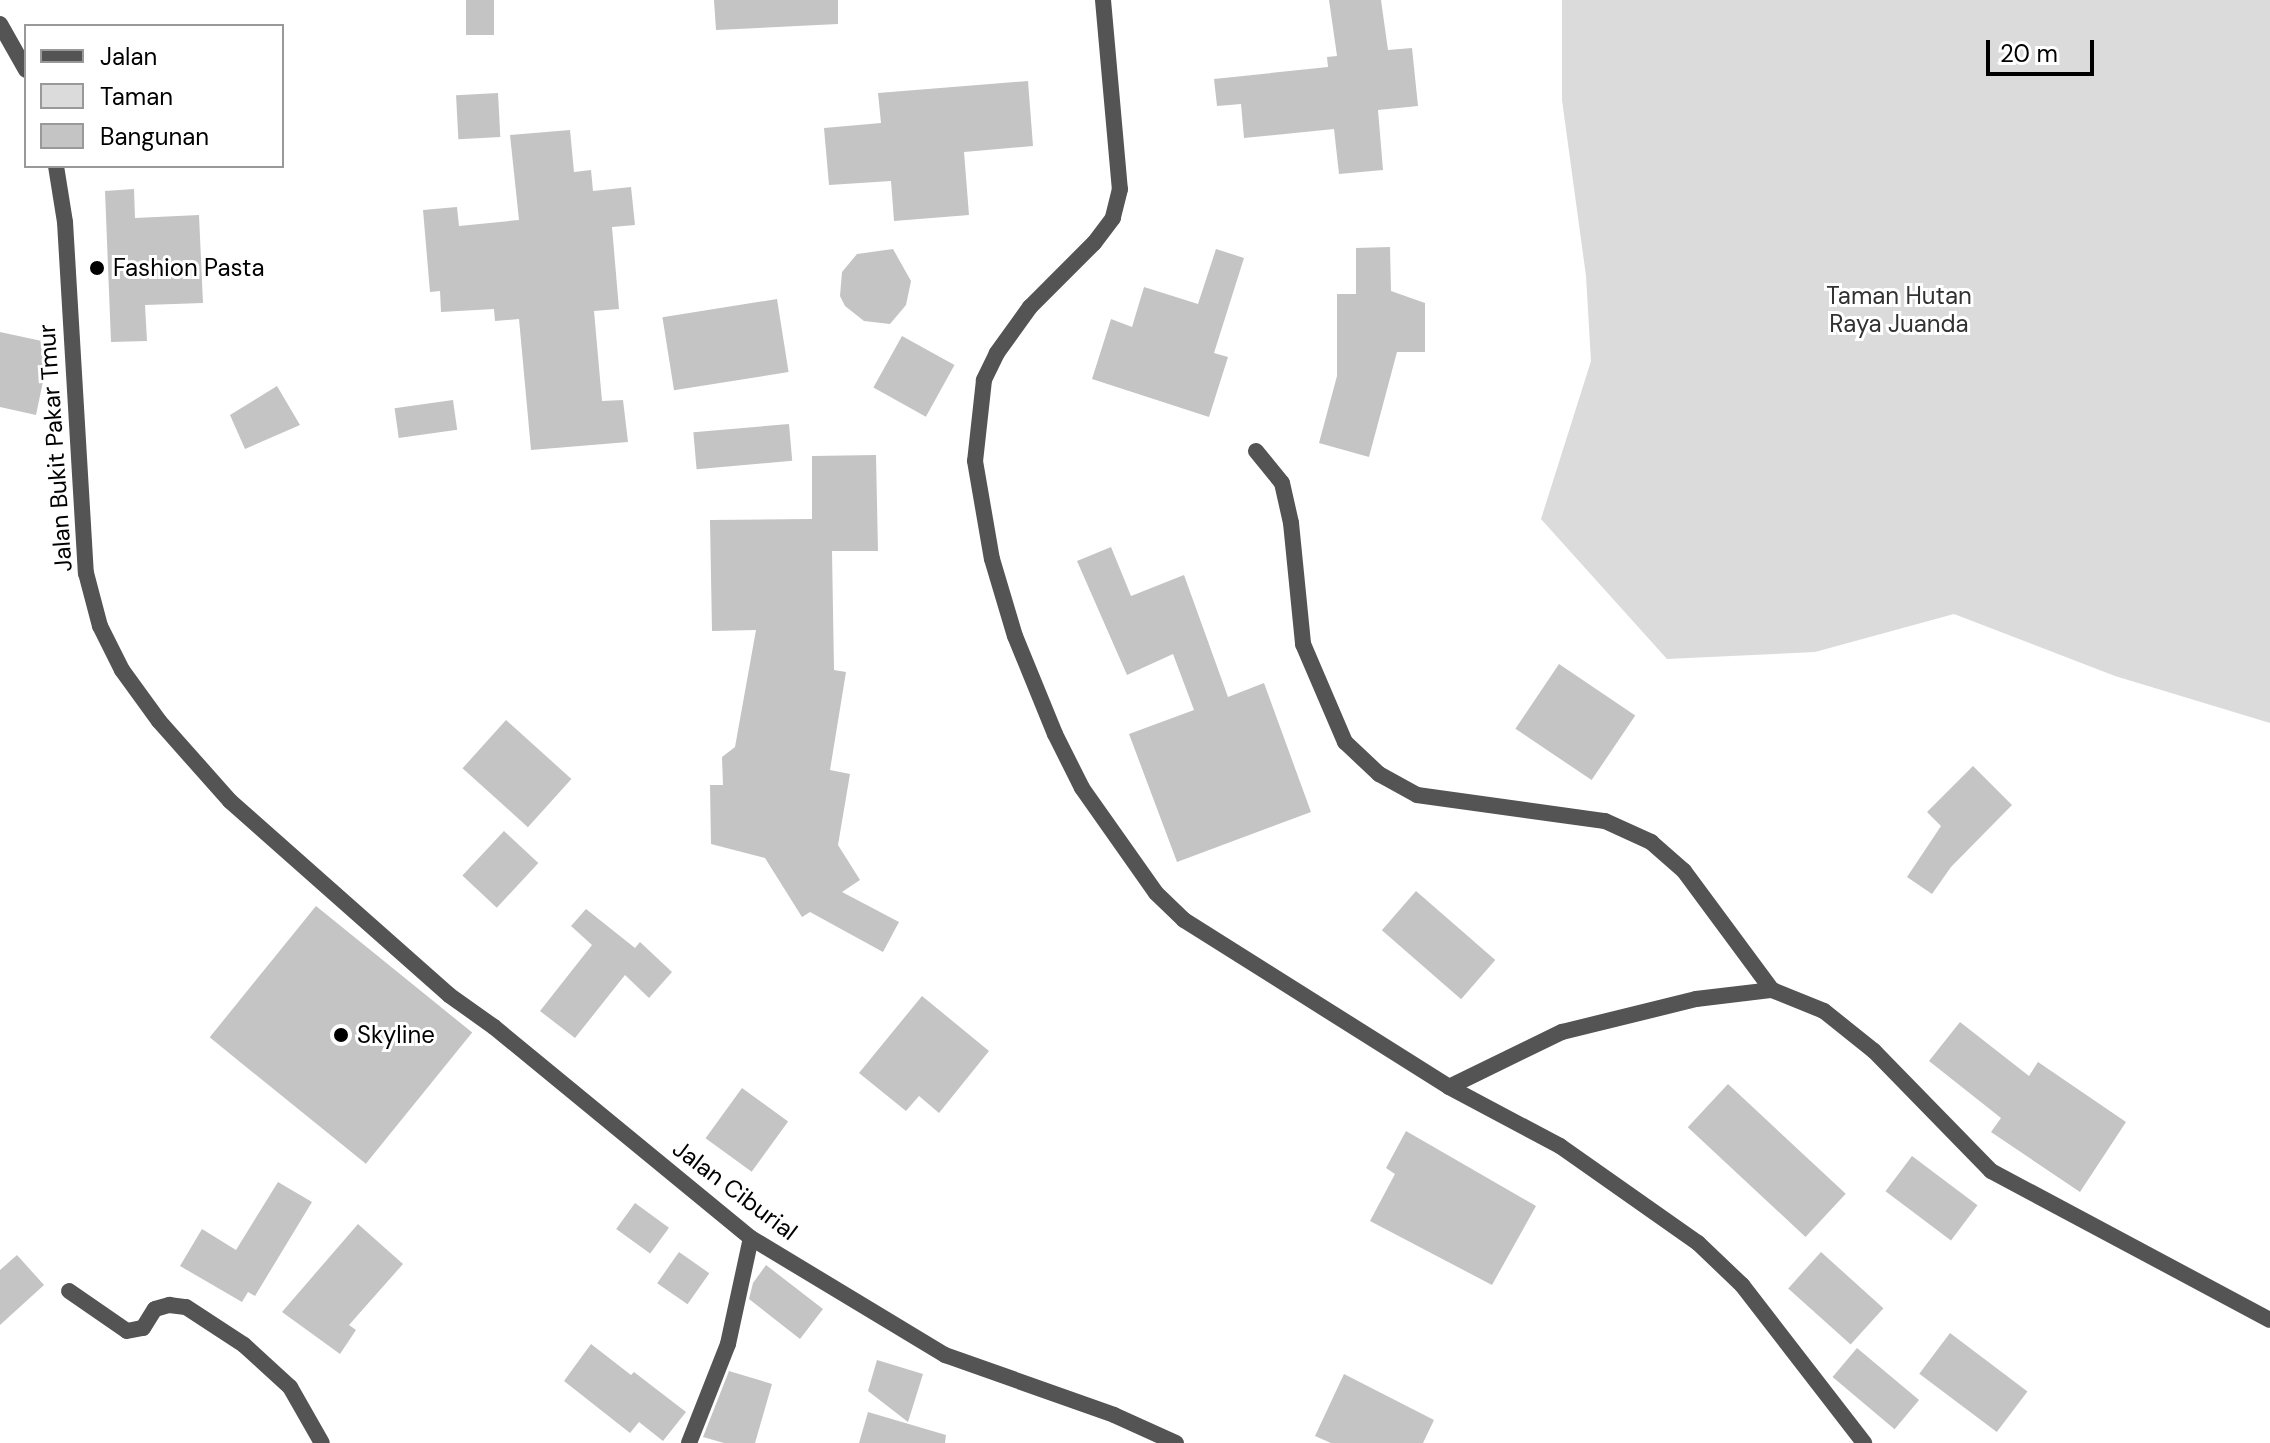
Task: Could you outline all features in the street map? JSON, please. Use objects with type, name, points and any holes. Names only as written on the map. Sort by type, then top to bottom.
[{"type":"street","points":[[1103,0],[1120,189],[1113,218],[1094,243],[1030,307],[997,353],[984,380],[975,461],[992,559],[1015,636],[1055,734],[1082,788],[1156,893],[1184,920],[1449,1087],[1560,1146],[1698,1243],[1742,1285],[1864,1443]]},
{"type":"street","points":[[0,24],[24,66]]},
{"type":"street","name":"Jalan Bukit Pakar Tmur","points":[[56,168],[65,222],[86,573],[100,626],[122,670],[159,721],[230,801],[321,882]]},
{"type":"street","points":[[1256,451],[1282,483],[1291,523],[1303,644],[1345,742],[1379,774],[1417,795],[1605,821],[1651,842],[1684,871],[1772,990]]},
{"type":"street","name":"Jalan Ciburial","points":[[321,882],[449,995],[494,1027],[751,1238],[945,1355],[1114,1415],[1176,1443]]},
{"type":"street","points":[[1449,1087],[1562,1032],[1696,999],[1772,990],[1824,1011],[1874,1051],[1991,1171],[2270,1320]]},
{"type":"street","points":[[689,1443],[728,1344],[751,1238]]},
{"type":"street","points":[[69,1291],[127,1331],[143,1328],[155,1309],[169,1305],[186,1307],[244,1345],[290,1387],[322,1443]]},
{"type":"green space","name":"Taman Hutan Raya Juanda","points":[[1562,0],[2270,0],[2270,723],[2115,676],[1954,614],[1815,652],[1667,659],[1541,519],[1591,361],[1586,276],[1562,100]]},
{"type":"building","points":[[466,0],[494,0],[494,35],[466,35]]},
{"type":"building","points":[[714,0],[838,0],[838,24],[716,30]]},
{"type":"building","points":[[1329,0],[1381,0],[1388,50],[1412,48],[1418,106],[1378,110],[1383,170],[1339,174],[1334,129],[1244,138],[1241,104],[1217,106],[1214,79],[1328,67],[1327,57],[1337,56]]},
{"type":"building","points":[[1028,81],[1033,146],[964,152],[969,215],[894,221],[891,181],[829,185],[824,128],[881,123],[878,93]]},
{"type":"building","points":[[498,93],[500,137],[458,139],[456,95]]},
{"type":"building","points":[[570,130],[574,172],[591,170],[593,191],[631,187],[635,225],[612,227],[619,309],[594,311],[602,401],[623,400],[628,442],[531,450],[519,319],[495,321],[494,309],[441,312],[440,291],[430,292],[423,210],[457,207],[459,226],[519,220],[510,135]]},
{"type":"building","points":[[134,189],[135,218],[199,215],[203,303],[145,305],[147,341],[111,342],[105,191]]},
{"type":"building","points":[[1390,247],[1391,291],[1425,303],[1425,352],[1397,352],[1369,457],[1319,443],[1337,376],[1337,294],[1356,294],[1356,248]]},
{"type":"building","points":[[893,249],[911,281],[906,305],[890,324],[864,321],[845,306],[840,296],[842,272],[857,254]]},
{"type":"building","points":[[1216,249],[1244,258],[1214,353],[1228,357],[1209,417],[1092,379],[1111,319],[1132,327],[1144,287],[1198,304]]},
{"type":"building","points":[[777,299],[789,372],[674,390],[662,317]]},
{"type":"building","points":[[0,332],[51,343],[36,415],[0,407]]},
{"type":"building","points":[[902,336],[954,365],[926,417],[873,388]]},
{"type":"building","points":[[277,386],[300,425],[245,449],[230,415]]},
{"type":"building","points":[[453,400],[457,430],[399,438],[395,408]]},
{"type":"building","points":[[789,424],[792,461],[697,469],[693,432]]},
{"type":"building","points":[[876,455],[878,551],[832,551],[834,670],[846,672],[830,770],[850,774],[838,845],[860,880],[842,892],[899,922],[883,952],[810,912],[802,917],[765,858],[711,844],[710,785],[723,785],[722,757],[735,747],[756,630],[712,631],[710,520],[812,519],[812,456]]},
{"type":"building","points":[[1111,547],[1131,596],[1184,575],[1228,697],[1264,683],[1311,812],[1177,862],[1129,734],[1194,710],[1173,654],[1127,675],[1077,561]]},
{"type":"building","points":[[1559,664],[1635,715],[1592,780],[1515,729]]},
{"type":"building","points":[[506,720],[571,779],[528,827],[463,768]]},
{"type":"building","points":[[1973,766],[2012,805],[1951,867],[1932,894],[1907,877],[1941,826],[1927,812]]},
{"type":"building","points":[[504,831],[538,863],[497,908],[462,876]]},
{"type":"building","points":[[1416,891],[1495,960],[1461,999],[1382,930]]},
{"type":"building","name":"Skyline","points":[[316,906],[472,1032],[366,1164],[210,1037]]},
{"type":"building","points":[[586,909],[635,948],[640,942],[672,972],[649,998],[625,975],[575,1038],[540,1011],[592,945],[571,926]]},
{"type":"building","points":[[922,996],[989,1051],[939,1113],[919,1096],[906,1111],[859,1073]]},
{"type":"building","points":[[1960,1022],[2029,1076],[2038,1062],[2126,1122],[2080,1192],[1991,1132],[2001,1118],[1929,1061]]},
{"type":"building","points":[[1728,1084],[1846,1194],[1806,1237],[1688,1127]]},
{"type":"building","points":[[742,1088],[788,1122],[752,1172],[706,1138]]},
{"type":"building","points":[[1406,1131],[1536,1206],[1492,1285],[1370,1221],[1395,1174],[1386,1168]]},
{"type":"building","points":[[1912,1156],[1977,1205],[1951,1240],[1886,1191]]},
{"type":"building","points":[[278,1182],[312,1202],[255,1296],[248,1292],[242,1302],[180,1266],[202,1229],[236,1250]]},
{"type":"building","points":[[635,1203],[669,1228],[650,1254],[616,1229]]},
{"type":"building","points":[[358,1224],[403,1264],[349,1325],[356,1330],[340,1354],[282,1312]]},
{"type":"building","points":[[679,1252],[709,1273],[688,1304],[657,1283]]},
{"type":"building","points":[[1821,1252],[1883,1308],[1851,1345],[1788,1288]]},
{"type":"building","points":[[17,1255],[44,1285],[0,1325],[0,1270]]},
{"type":"building","points":[[766,1265],[823,1309],[800,1339],[749,1299],[753,1283]]},
{"type":"building","points":[[1950,1333],[2027,1391],[1997,1432],[1919,1374]]},
{"type":"building","points":[[591,1344],[686,1412],[663,1441],[639,1422],[630,1433],[564,1381]]},
{"type":"building","points":[[1857,1348],[1919,1400],[1895,1429],[1833,1377]]},
{"type":"building","points":[[877,1360],[923,1374],[908,1422],[868,1391]]},
{"type":"building","points":[[729,1371],[772,1384],[755,1443],[724,1443],[703,1437]]},
{"type":"building","points":[[1344,1374],[1434,1420],[1423,1443],[1331,1443],[1315,1436]]},
{"type":"building","points":[[868,1412],[946,1435],[945,1443],[859,1443]]},
{"type":"place","name":"Fashion Pasta","points":[[97,268]]},
{"type":"place","name":"Skyline","points":[[341,1035]]}]
